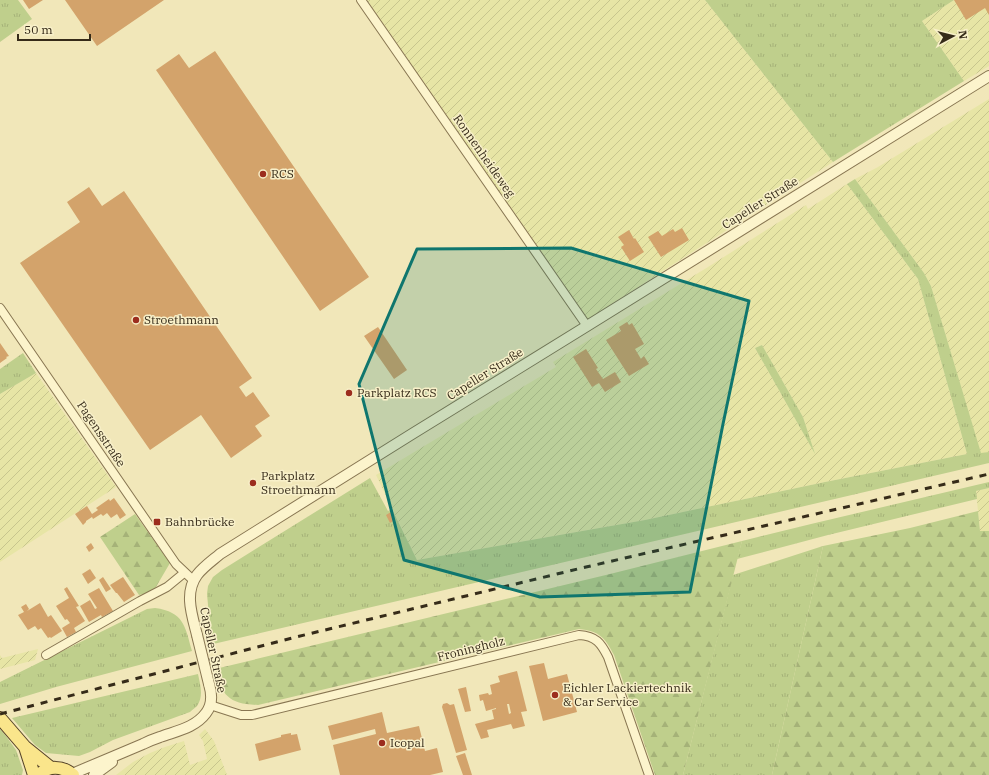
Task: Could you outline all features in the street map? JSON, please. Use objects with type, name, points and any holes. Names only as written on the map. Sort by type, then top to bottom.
[{"type":"main road","points":[[0,718],[25,747],[51,768]]},
{"type":"main road","points":[[25,747],[34,775]]},
{"type":"main road","points":[[39,775],[51,768],[67,770],[72,774]]},
{"type":"street","name":"Ronnenheideweg","points":[[361,0],[587,326]]},
{"type":"street","name":"Capeller Straße","points":[[72,774],[160,737],[181,731],[198,721],[206,713],[210,705],[211,696],[190,608],[190,599],[194,581],[198,574],[209,563],[238,543],[412,434],[989,76]]},
{"type":"street","name":"Pagensstraße","points":[[0,308],[176,564],[194,581]]},
{"type":"street","points":[[46,655],[140,601],[167,588],[184,573]]},
{"type":"street","name":"Froningholz","points":[[210,705],[240,715],[252,715],[579,634],[596,639],[603,647],[649,775]]},
{"type":"street","name":"Capeller Straße","points":[[94,775],[125,752]]},
{"type":"highlighted area","points":[[571,248],[749,301],[690,592],[540,597],[404,560],[359,384],[417,249]]},
{"type":"shaded area","points":[[367,0],[705,0],[833,162],[588,319]]},
{"type":"shaded area","points":[[954,0],[989,0],[989,66],[964,81],[922,21]]},
{"type":"shaded area","points":[[989,99],[989,452],[981,454],[931,286],[924,273],[855,179],[878,167]]},
{"type":"shaded area","points":[[847,184],[918,279],[967,454],[645,520],[417,560],[376,475],[556,367],[553,362],[806,205],[808,209]],"holes":[[[762,345],[803,417],[814,452],[755,348]]]},
{"type":"shaded area","points":[[36,373],[116,487],[0,562],[0,394]]},
{"type":"shaded area","points":[[989,488],[989,531],[980,531],[976,491]]},
{"type":"shaded area","points":[[38,649],[35,660],[0,669],[0,655],[2,658]]},
{"type":"shaded area","points":[[205,729],[214,741],[227,775],[116,775],[133,762],[150,753],[184,741],[190,765],[207,759],[203,741],[199,735]]},
{"type":"green space","points":[[0,0],[18,0],[32,19],[0,42]]},
{"type":"green space","points":[[705,0],[954,0],[922,21],[964,81],[833,162]]},
{"type":"green space","points":[[855,179],[924,273],[931,286],[981,453],[989,452],[989,463],[209,645],[206,632],[209,616],[207,594],[208,586],[213,577],[370,478],[388,511],[392,509],[417,560],[645,520],[967,454],[918,279],[847,184]]},
{"type":"green space","points":[[762,345],[803,417],[815,454],[755,348]]},
{"type":"green space","points":[[23,353],[36,373],[0,394],[0,369]]},
{"type":"green space","points":[[989,482],[989,488],[976,491],[977,499],[828,535],[737,559],[742,541]]},
{"type":"green space","points":[[978,511],[980,531],[989,531],[989,775],[772,775],[823,546],[910,528]]},
{"type":"green space","points":[[135,514],[170,563],[153,592],[139,595],[100,537]]},
{"type":"green space","points":[[742,541],[683,775],[655,775],[614,655],[608,644],[601,636],[586,630],[579,629],[258,705],[240,703],[228,697],[221,686],[215,669],[610,574]]},
{"type":"green space","points":[[823,546],[772,775],[683,775],[733,575]]},
{"type":"green space","points":[[155,608],[165,610],[178,617],[185,627],[192,651],[56,687],[0,704],[0,682],[147,609]]},
{"type":"green space","points":[[198,674],[201,690],[200,698],[197,706],[190,712],[113,740],[79,756],[46,753],[35,745],[12,718]]},
{"type":"green space","points":[[0,729],[16,750],[23,770],[22,775],[0,775]]},
{"type":"building","points":[[23,0],[43,0],[29,9]]},
{"type":"building","points":[[65,0],[164,0],[97,46]]},
{"type":"building","points":[[954,0],[989,0],[989,15],[985,8],[966,20]]},
{"type":"building","name":"RCS","points":[[215,51],[369,277],[320,311],[156,70],[179,54],[189,68]]},
{"type":"building","name":"Stroethmann","points":[[89,187],[102,206],[124,191],[252,378],[239,387],[246,397],[253,392],[270,416],[255,426],[262,436],[231,458],[201,415],[150,450],[20,263],[80,222],[67,202]]},
{"type":"building","points":[[682,228],[689,240],[661,257],[648,237],[658,231],[662,236],[673,229],[675,232]]},
{"type":"building","points":[[629,230],[644,252],[630,261],[621,247],[624,245],[618,237]]},
{"type":"building","points":[[627,322],[629,325],[632,323],[644,344],[635,349],[641,359],[644,356],[649,364],[629,376],[606,340],[621,331],[619,327]]},
{"type":"building","points":[[378,327],[407,370],[394,379],[364,336]]},
{"type":"building","points":[[0,343],[9,356],[0,363]]},
{"type":"building","points":[[586,349],[603,379],[615,372],[621,382],[605,392],[599,383],[592,387],[573,357]]},
{"type":"building","points":[[114,498],[126,515],[120,519],[117,514],[111,518],[107,513],[103,516],[101,514],[93,519],[92,517],[83,525],[75,514],[87,506],[92,514],[98,510],[96,508],[109,499],[110,501]]},
{"type":"building","points":[[391,512],[395,520],[390,523],[386,515]]},
{"type":"building","points":[[91,543],[94,548],[89,552],[86,547]]},
{"type":"building","points":[[90,569],[96,578],[88,584],[82,574]]},
{"type":"building","points":[[103,577],[111,589],[106,592],[99,580]]},
{"type":"building","points":[[123,577],[135,595],[124,602],[110,585]]},
{"type":"building","points":[[67,587],[79,606],[76,607],[85,621],[74,628],[76,632],[67,637],[62,628],[70,623],[67,619],[65,620],[56,606],[69,598],[64,589]]},
{"type":"building","points":[[99,588],[113,611],[102,617],[101,615],[89,622],[80,606],[90,600],[95,609],[97,608],[88,594]]},
{"type":"building","points":[[40,603],[48,617],[51,615],[62,631],[51,638],[48,638],[41,628],[38,630],[35,626],[28,630],[18,615],[24,612],[21,607],[26,604],[29,609],[27,611]]},
{"type":"building","name":"Eichler Lackiertechnik & Car Service","points":[[544,663],[548,679],[567,674],[577,712],[543,721],[529,666]]},
{"type":"building","points":[[517,671],[527,711],[521,712],[525,726],[513,729],[511,724],[487,730],[489,737],[481,739],[475,724],[494,719],[492,710],[496,708],[486,711],[483,700],[480,701],[479,695],[488,693],[489,695],[492,694],[490,685],[500,682],[498,676]],"holes":[[[507,704],[509,704],[511,713],[509,714]]]},
{"type":"building","points":[[466,687],[471,711],[465,712],[458,689]]},
{"type":"building","points":[[447,703],[450,705],[454,704],[467,750],[456,753],[442,707],[443,704]]},
{"type":"building","name":"Icopal","points":[[382,712],[387,733],[419,726],[425,751],[437,748],[443,772],[430,775],[340,775],[333,745],[376,734],[375,729],[332,740],[328,726]]},
{"type":"building","points":[[291,733],[291,735],[297,734],[301,750],[259,761],[255,744]]},
{"type":"building","points":[[465,753],[472,775],[463,775],[456,756]]},
{"type":"railway","points":[[0,714],[296,637],[586,567],[989,474]]},
{"type":"place","name":"RCS","points":[[263,174]]},
{"type":"place","name":"Stroethmann","points":[[136,320]]},
{"type":"place","name":"Parkplatz RCS","points":[[349,393]]},
{"type":"place","name":"Parkplatz Stroethmann","points":[[253,483]]},
{"type":"place","name":"Bahnbrücke","points":[[157,522]]},
{"type":"place","name":"Eichler Lackiertechnik & Car Service","points":[[555,695]]},
{"type":"place","name":"Icopal","points":[[382,743]]}]
